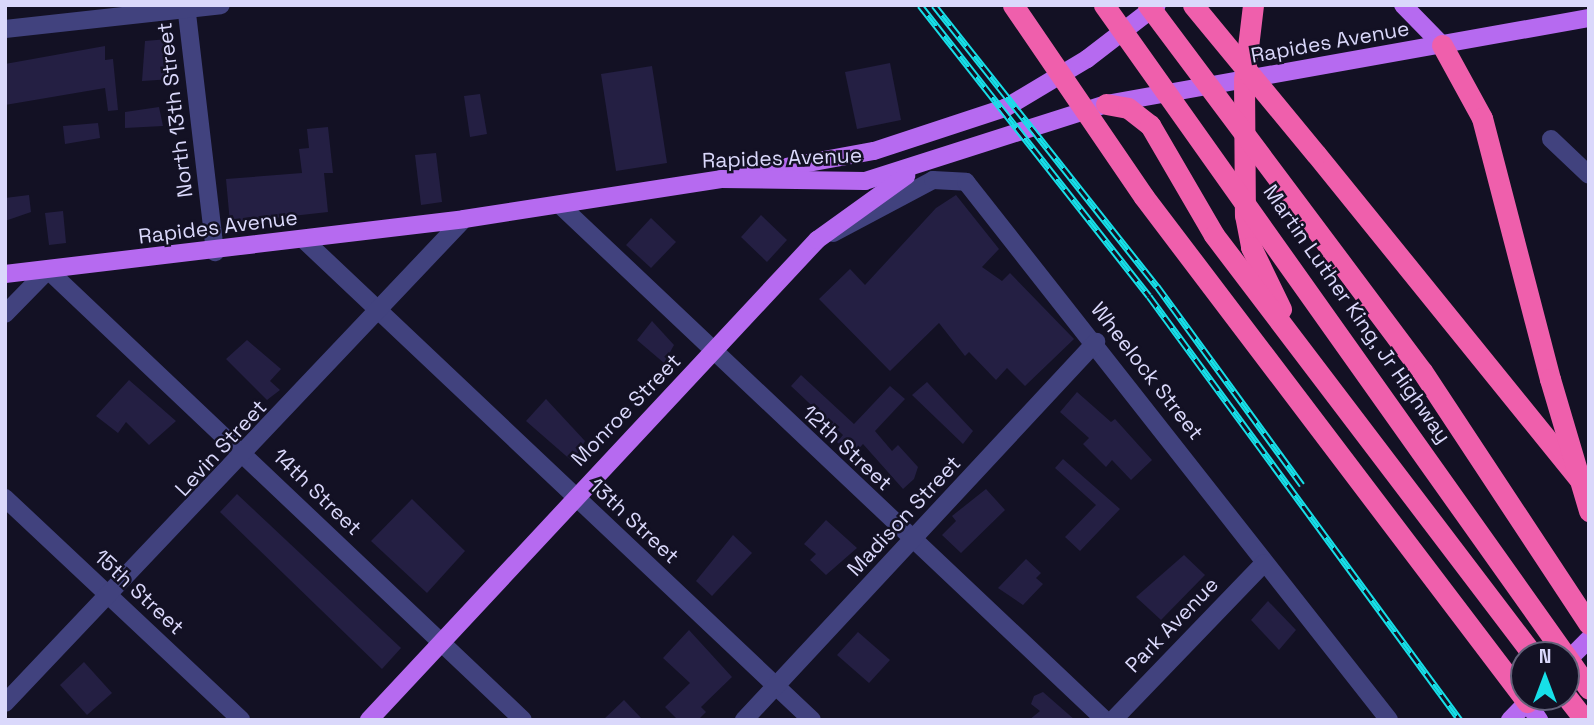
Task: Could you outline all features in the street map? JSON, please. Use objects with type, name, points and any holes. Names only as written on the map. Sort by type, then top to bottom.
[{"type":"highway","points":[[1013,5],[1144,197],[1510,676]]},
{"type":"highway","name":"Martin Luther King, Jr Highway","points":[[1104,5],[1555,641]]},
{"type":"highway","name":"Martin Luther King, Jr Highway","points":[[1148,5],[1422,371],[1589,624]]},
{"type":"highway","points":[[1193,5],[1589,492]]},
{"type":"highway","points":[[1253,5],[1244,80],[1242,169],[1251,247],[1300,349]]},
{"type":"highway","points":[[1442,45],[1486,130],[1550,379],[1589,511]]},
{"type":"highway","points":[[1106,104],[1128,107],[1150,125],[1213,235],[1522,641]]},
{"type":"main road","points":[[721,179],[874,151],[984,116],[1087,59],[1157,5]]},
{"type":"main road","points":[[1403,5],[1442,45]]},
{"type":"main road","name":"Rapides Avenue","points":[[5,274],[215,252],[464,219],[721,179],[865,181],[938,159],[1027,125],[1106,104],[1589,18]]},
{"type":"main road","name":"Monroe Street","points":[[369,720],[574,495],[712,354],[817,240],[877,192],[938,159]]},
{"type":"street","points":[[5,29],[221,5]]},
{"type":"street","name":"North 13th Street","points":[[186,7],[215,252]]},
{"type":"street","points":[[1551,139],[1589,175]]},
{"type":"street","name":"Wheelock Street","points":[[817,240],[933,180],[956,178],[977,191],[1389,720]]},
{"type":"street","name":"12th Street","points":[[561,206],[712,354],[1105,720]]},
{"type":"street","name":"Levin Street","points":[[5,703],[246,455],[464,219]]},
{"type":"street","name":"13th Street","points":[[304,240],[812,720]]},
{"type":"street","points":[[5,314],[48,270]]},
{"type":"street","name":"14th Street","points":[[48,270],[523,720]]},
{"type":"street","name":"Madison Street","points":[[744,720],[1096,342]]},
{"type":"street","name":"15th Street","points":[[5,498],[241,720]]},
{"type":"street","name":"Park Avenue","points":[[1112,720],[1265,563]]},
{"type":"building","points":[[168,39],[173,79],[142,81],[145,41]]},
{"type":"building","points":[[105,46],[105,60],[113,59],[118,110],[108,111],[105,88],[5,105],[5,64]]},
{"type":"building","points":[[890,63],[901,120],[857,129],[845,72]]},
{"type":"building","points":[[652,66],[667,163],[616,171],[601,74]]},
{"type":"building","points":[[480,94],[487,134],[470,137],[464,96]]},
{"type":"building","points":[[159,107],[163,126],[125,128],[125,112]]},
{"type":"building","points":[[98,123],[100,138],[65,144],[63,126]]},
{"type":"building","points":[[328,127],[333,173],[324,173],[328,212],[230,223],[226,179],[302,173],[299,149],[309,148],[307,129]]},
{"type":"building","points":[[436,153],[442,202],[421,205],[415,155]]},
{"type":"building","points":[[29,195],[31,212],[5,221],[5,198]]},
{"type":"building","points":[[956,195],[999,249],[982,267],[1002,281],[1010,273],[1074,339],[1025,386],[1007,368],[996,380],[969,352],[965,356],[939,323],[890,371],[819,299],[850,269],[865,285],[936,208]]},
{"type":"building","points":[[63,211],[66,243],[49,245],[45,213]]},
{"type":"building","points":[[761,215],[787,240],[767,262],[741,237]]},
{"type":"building","points":[[651,218],[676,242],[651,268],[626,245]]},
{"type":"building","points":[[652,321],[674,345],[664,363],[637,340]]},
{"type":"building","points":[[247,340],[281,369],[270,381],[280,390],[267,400],[226,359]]},
{"type":"building","points":[[801,375],[854,424],[890,386],[905,399],[875,431],[892,451],[898,445],[918,467],[914,479],[903,489],[863,444],[852,456],[837,442],[843,435],[791,386]]},
{"type":"building","points":[[129,380],[176,421],[149,445],[126,422],[118,433],[96,416]]},
{"type":"building","points":[[927,382],[973,431],[963,444],[912,395]]},
{"type":"building","points":[[1077,392],[1111,422],[1115,419],[1152,460],[1131,480],[1112,460],[1106,467],[1083,444],[1089,438],[1060,412]]},
{"type":"building","points":[[546,399],[585,441],[573,462],[526,421]]},
{"type":"building","points":[[1063,459],[1120,509],[1080,551],[1065,537],[1096,505],[1055,468]]},
{"type":"building","points":[[986,489],[1005,510],[961,553],[942,535],[956,521],[952,516]]},
{"type":"building","points":[[237,494],[401,648],[382,669],[220,512]]},
{"type":"building","points":[[412,499],[465,551],[427,593],[371,541]]},
{"type":"building","points":[[826,520],[857,548],[826,575],[810,560],[816,554],[804,544]]},
{"type":"building","points":[[733,535],[752,553],[712,596],[696,581]]},
{"type":"building","points":[[1184,555],[1205,575],[1161,620],[1136,597]]},
{"type":"building","points":[[1026,559],[1041,573],[1036,578],[1043,584],[1023,605],[998,588]]},
{"type":"building","points":[[1268,601],[1296,630],[1279,650],[1251,620]]},
{"type":"building","points":[[689,630],[732,677],[701,707],[706,712],[698,720],[678,720],[665,707],[690,683],[663,658]]},
{"type":"building","points":[[858,632],[890,660],[869,683],[837,655]]},
{"type":"building","points":[[84,662],[112,693],[87,715],[60,685]]},
{"type":"building","points":[[1043,692],[1075,720],[1029,720],[1040,711],[1031,704],[1034,696]]},
{"type":"building","points":[[624,700],[643,720],[603,720]]},
{"type":"railway","points":[[920,5],[1149,296],[1460,720]]},
{"type":"railway","points":[[934,5],[1157,286],[1302,485]]}]
